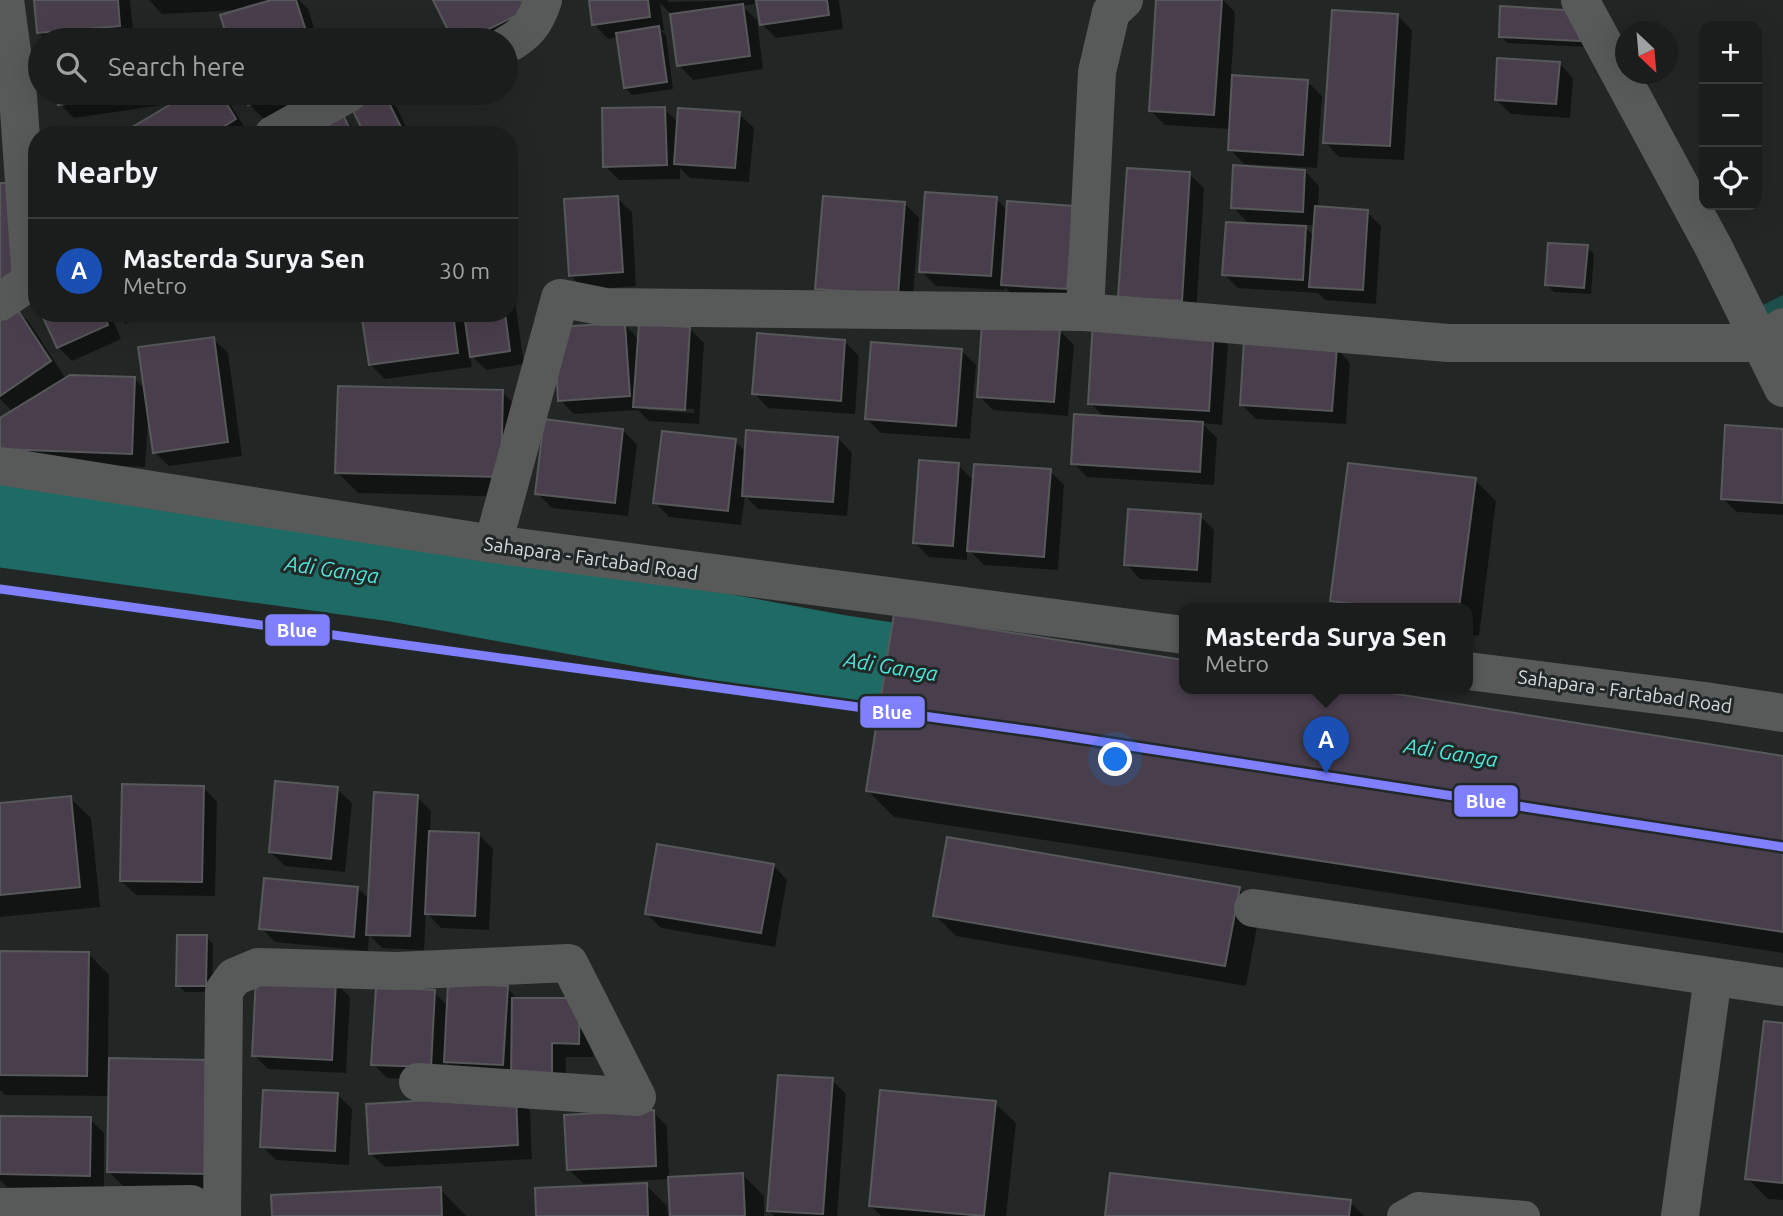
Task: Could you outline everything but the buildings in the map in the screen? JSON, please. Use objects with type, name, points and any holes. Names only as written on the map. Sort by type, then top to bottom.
[{"type":"street","points":[[5,0],[18,96],[28,210]]},
{"type":"street","points":[[518,38],[536,21],[543,0]]},
{"type":"street","points":[[1085,312],[1097,72],[1111,12],[1124,0]]},
{"type":"street","points":[[1580,0],[1714,248],[1772,335],[1783,388]]},
{"type":"street","points":[[289,126],[327,105]]},
{"type":"street","points":[[0,302],[28,283]]},
{"type":"street","points":[[493,544],[559,298],[605,307],[1085,312],[1448,343],[1772,335]]},
{"type":"street","name":"Sahapara - Fartabad Road","points":[[0,466],[493,544],[1179,634]]},
{"type":"street","name":"Sahapara - Fartabad Road","points":[[1473,672],[1783,713]]},
{"type":"street","points":[[1253,908],[1783,987]]},
{"type":"street","points":[[222,1216],[224,991],[234,977],[258,967],[397,971],[569,963],[637,1097],[418,1082]]},
{"type":"street","points":[[1681,1216],[1713,977]]},
{"type":"street","points":[[0,1207],[191,1204],[213,1216]]},
{"type":"lane","points":[[1402,1216],[1418,1207],[1525,1216]]},
{"type":"shaded area","points":[[1783,295],[1783,364],[1757,308]]},
{"type":"waterway","name":"Adi Ganga","points":[[0,523],[397,578],[840,659],[1005,684]]},
{"type":"transit line","name":"Blue","points":[[0,589],[1039,732],[1783,847]]},
{"type":"place","name":"Masterda Surya Sen","points":[[1326,774]]}]
